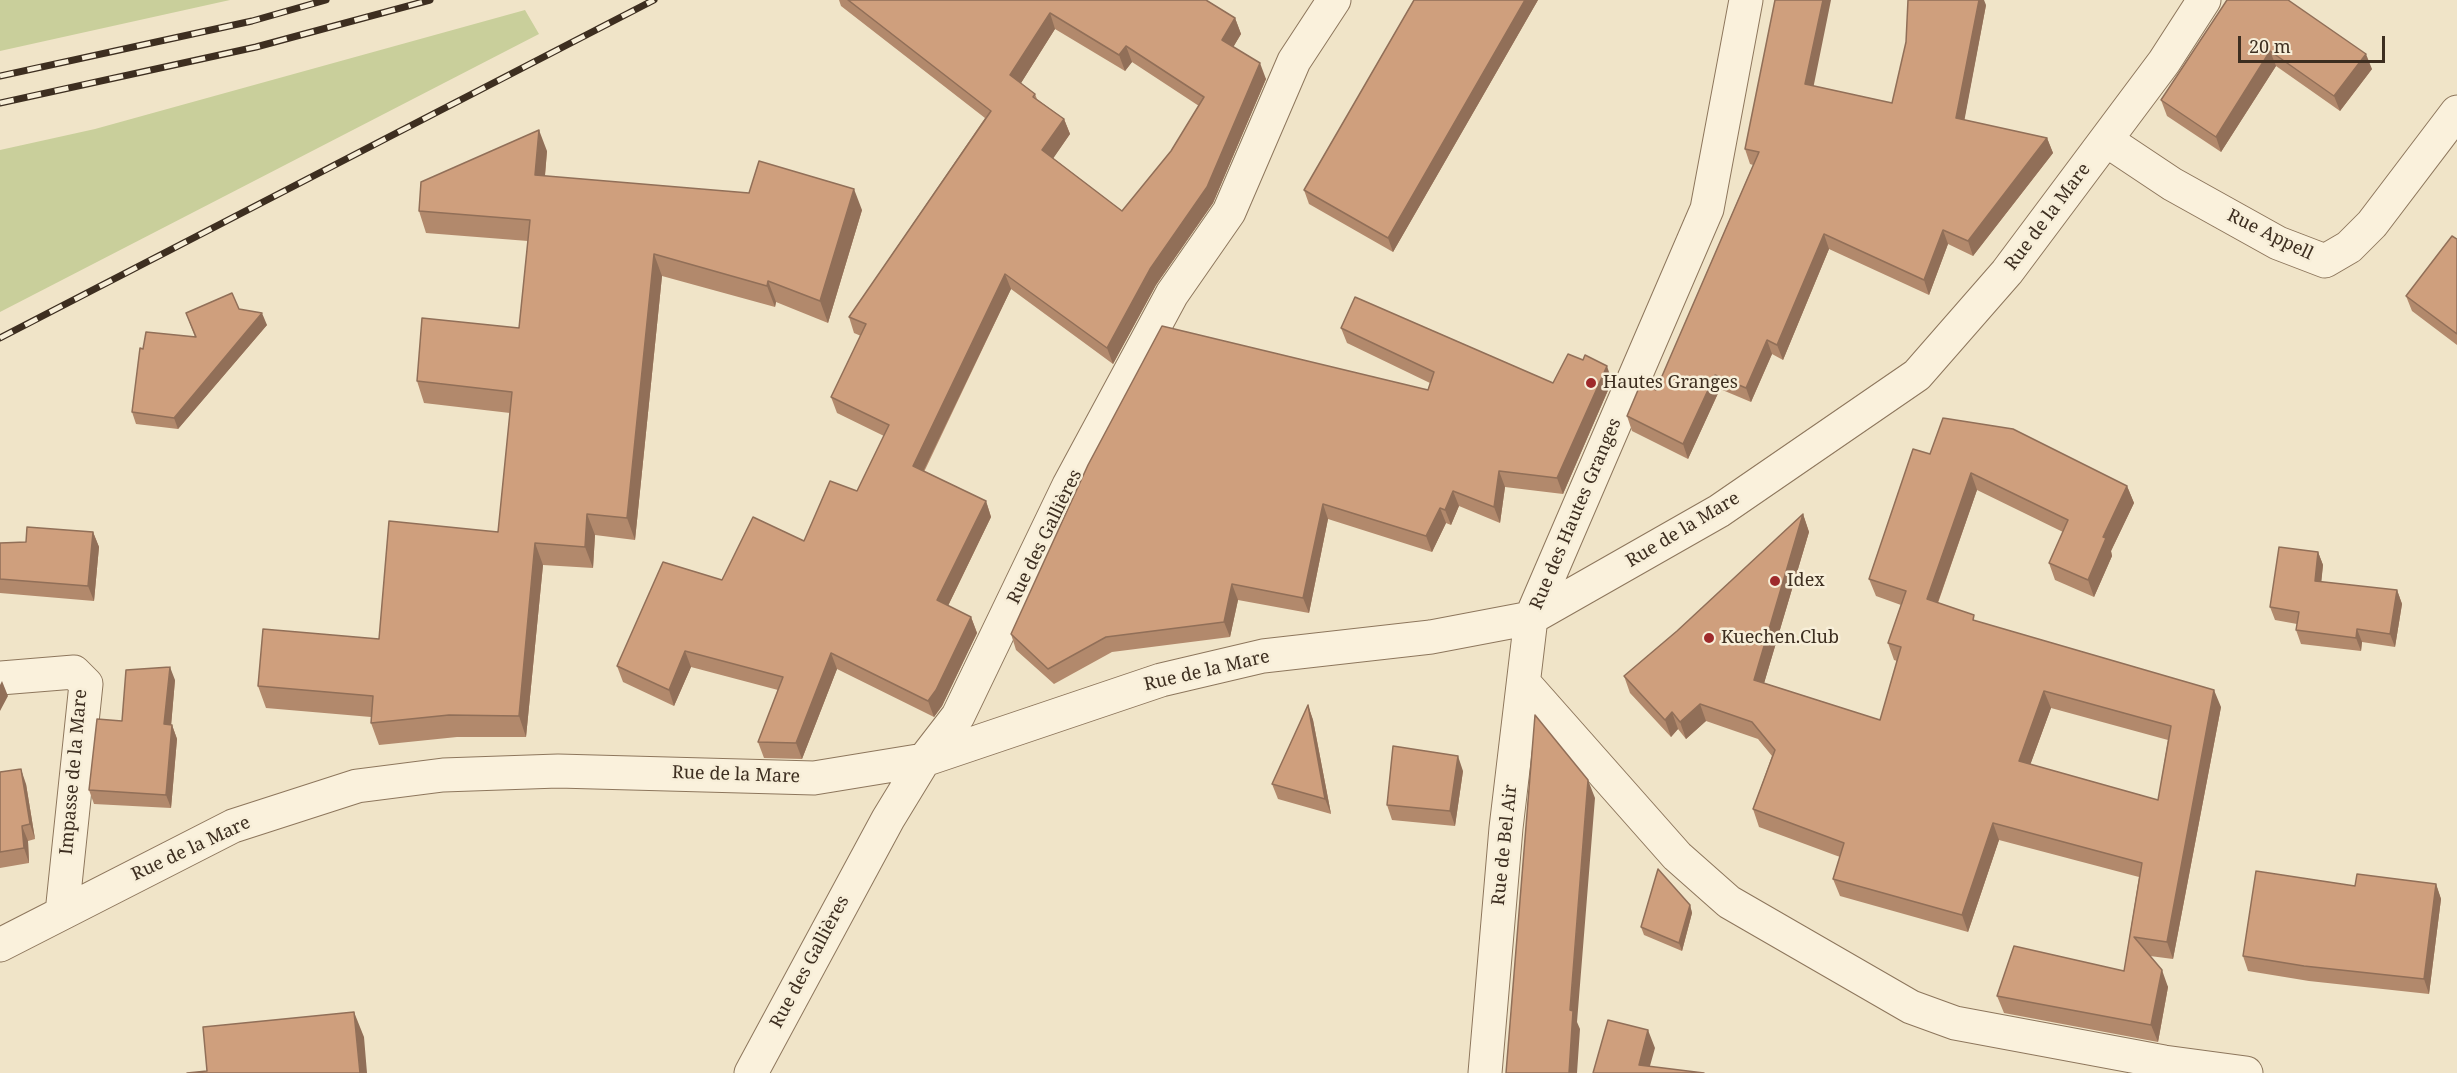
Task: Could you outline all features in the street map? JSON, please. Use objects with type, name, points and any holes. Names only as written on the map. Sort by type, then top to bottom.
[{"type":"street","name":"Rue des Gallières","points":[[750,1073],[822,938],[924,760],[958,716],[1069,485],[1172,294],[1229,212],[1294,61],[1334,0]]},
{"type":"street","name":"Rue des Hautes Granges","points":[[1531,618],[1707,209],[1746,0]]},
{"type":"street","name":"Rue de la Mare","points":[[0,945],[233,826],[357,786],[443,775],[558,771],[814,778],[924,760],[1161,680],[1252,659],[1431,637],[1531,618],[1719,511],[1917,375],[2007,272],[2164,62],[2204,0]]},
{"type":"street","name":"Rue Appell","points":[[2106,140],[2172,184],[2278,243],[2325,261],[2349,247],[2372,224],[2457,112]]},
{"type":"street","name":"Rue de Bel Air","points":[[1485,1073],[1506,828],[1531,618]]},
{"type":"street","name":"Impasse de la Mare","points":[[0,678],[74,672],[86,684],[62,913]]},
{"type":"street","points":[[1524,683],[1677,856],[1729,902],[1911,1007],[1955,1023],[2164,1062],[2246,1073]]},
{"type":"green space","points":[[0,0],[230,0],[0,51]]},
{"type":"green space","points":[[525,10],[539,34],[0,312],[0,150],[95,129]]},
{"type":"building","points":[[848,0],[1206,0],[1235,18],[1222,40],[1260,63],[1207,187],[1150,269],[1107,348],[1005,274],[913,466],[986,501],[937,600],[971,617],[936,690],[928,701],[831,653],[796,743],[758,742],[783,677],[685,651],[669,690],[617,666],[663,562],[722,580],[753,517],[804,541],[830,481],[857,491],[889,425],[831,397],[866,324],[849,317],[991,111]],"holes":[[[1050,13],[1119,55],[1126,46],[1204,97],[1171,151],[1122,211],[1042,150],[1064,119],[1033,97],[1035,94],[1010,75]]]},
{"type":"building","points":[[1414,0],[1525,0],[1388,238],[1304,190]]},
{"type":"building","points":[[1775,0],[1823,0],[1805,84],[1892,103],[1906,42],[1908,0],[1979,0],[1956,118],[2047,138],[1968,241],[1943,230],[1924,280],[1824,234],[1777,345],[1767,340],[1746,388],[1715,375],[1683,444],[1627,416],[1641,383],[1656,390],[1759,152],[1745,149]]},
{"type":"building","points":[[2227,0],[2288,0],[2366,54],[2334,96],[2270,51],[2216,137],[2161,100]]},
{"type":"building","points":[[539,130],[535,175],[749,193],[759,161],[854,189],[820,301],[768,281],[767,286],[654,254],[627,518],[587,514],[585,547],[535,543],[519,716],[449,715],[371,723],[373,696],[258,686],[263,629],[379,639],[389,521],[498,532],[512,392],[417,381],[422,318],[519,328],[530,220],[419,211],[421,182]]},
{"type":"building","points":[[2452,236],[2457,239],[2457,334],[2406,296]]},
{"type":"building","points":[[232,293],[239,309],[262,313],[174,418],[132,412],[140,348],[143,349],[146,332],[196,337],[186,313]]},
{"type":"building","points":[[1355,297],[1553,383],[1568,354],[1583,360],[1585,355],[1607,366],[1557,478],[1499,471],[1494,507],[1453,491],[1445,510],[1440,508],[1426,536],[1323,504],[1303,598],[1232,584],[1224,622],[1106,637],[1048,669],[1011,634],[1088,465],[1162,326],[1428,390],[1434,372],[1341,328]]},
{"type":"building","points":[[1943,418],[2013,429],[2127,486],[2103,537],[2106,538],[2088,580],[2049,563],[2068,520],[1971,473],[1927,599],[1974,615],[1973,620],[2214,690],[2167,942],[2134,937],[2162,970],[2151,1025],[1997,996],[2014,946],[2124,971],[2142,863],[1993,823],[1962,915],[1833,879],[1844,843],[1753,809],[1775,750],[1752,722],[1700,704],[1680,722],[1672,712],[1665,720],[1624,676],[1677,631],[1803,514],[1754,680],[1880,720],[1901,647],[1888,643],[1906,591],[1869,579],[1913,449],[1930,454]],"holes":[[[2044,691],[2171,726],[2158,800],[2019,761]]]},
{"type":"building","points":[[27,527],[93,532],[88,586],[0,579],[0,543],[26,542]]},
{"type":"building","points":[[2279,547],[2318,552],[2315,581],[2397,590],[2390,634],[2357,629],[2356,638],[2296,630],[2299,612],[2270,607]]},
{"type":"building","points":[[170,667],[164,724],[172,725],[166,795],[89,790],[97,719],[122,721],[126,670]]},
{"type":"building","points":[[1308,705],[1325,799],[1272,784]]},
{"type":"building","points":[[1535,715],[1588,780],[1570,1010],[1573,1011],[1569,1073],[1506,1073]]},
{"type":"building","points":[[1393,746],[1458,756],[1450,811],[1387,805]]},
{"type":"building","points":[[21,769],[30,824],[22,826],[24,848],[0,852],[0,772]]},
{"type":"building","points":[[1658,869],[1690,905],[1679,943],[1641,927]]},
{"type":"building","points":[[2256,871],[2355,886],[2357,874],[2436,884],[2424,979],[2304,966],[2243,956]]},
{"type":"building","points":[[354,1012],[360,1073],[187,1073],[207,1071],[203,1027]]},
{"type":"building","points":[[1608,1020],[1648,1030],[1639,1065],[1704,1073],[1593,1073]]},
{"type":"railway","points":[[0,76],[252,21],[326,0]]},
{"type":"railway","points":[[0,103],[256,47],[430,0]]},
{"type":"railway","points":[[0,338],[654,0]]},
{"type":"place","name":"Hautes Granges","points":[[1591,383]]},
{"type":"place","name":"Idex","points":[[1775,581]]},
{"type":"place","name":"Kuechen.Club","points":[[1709,638]]}]
